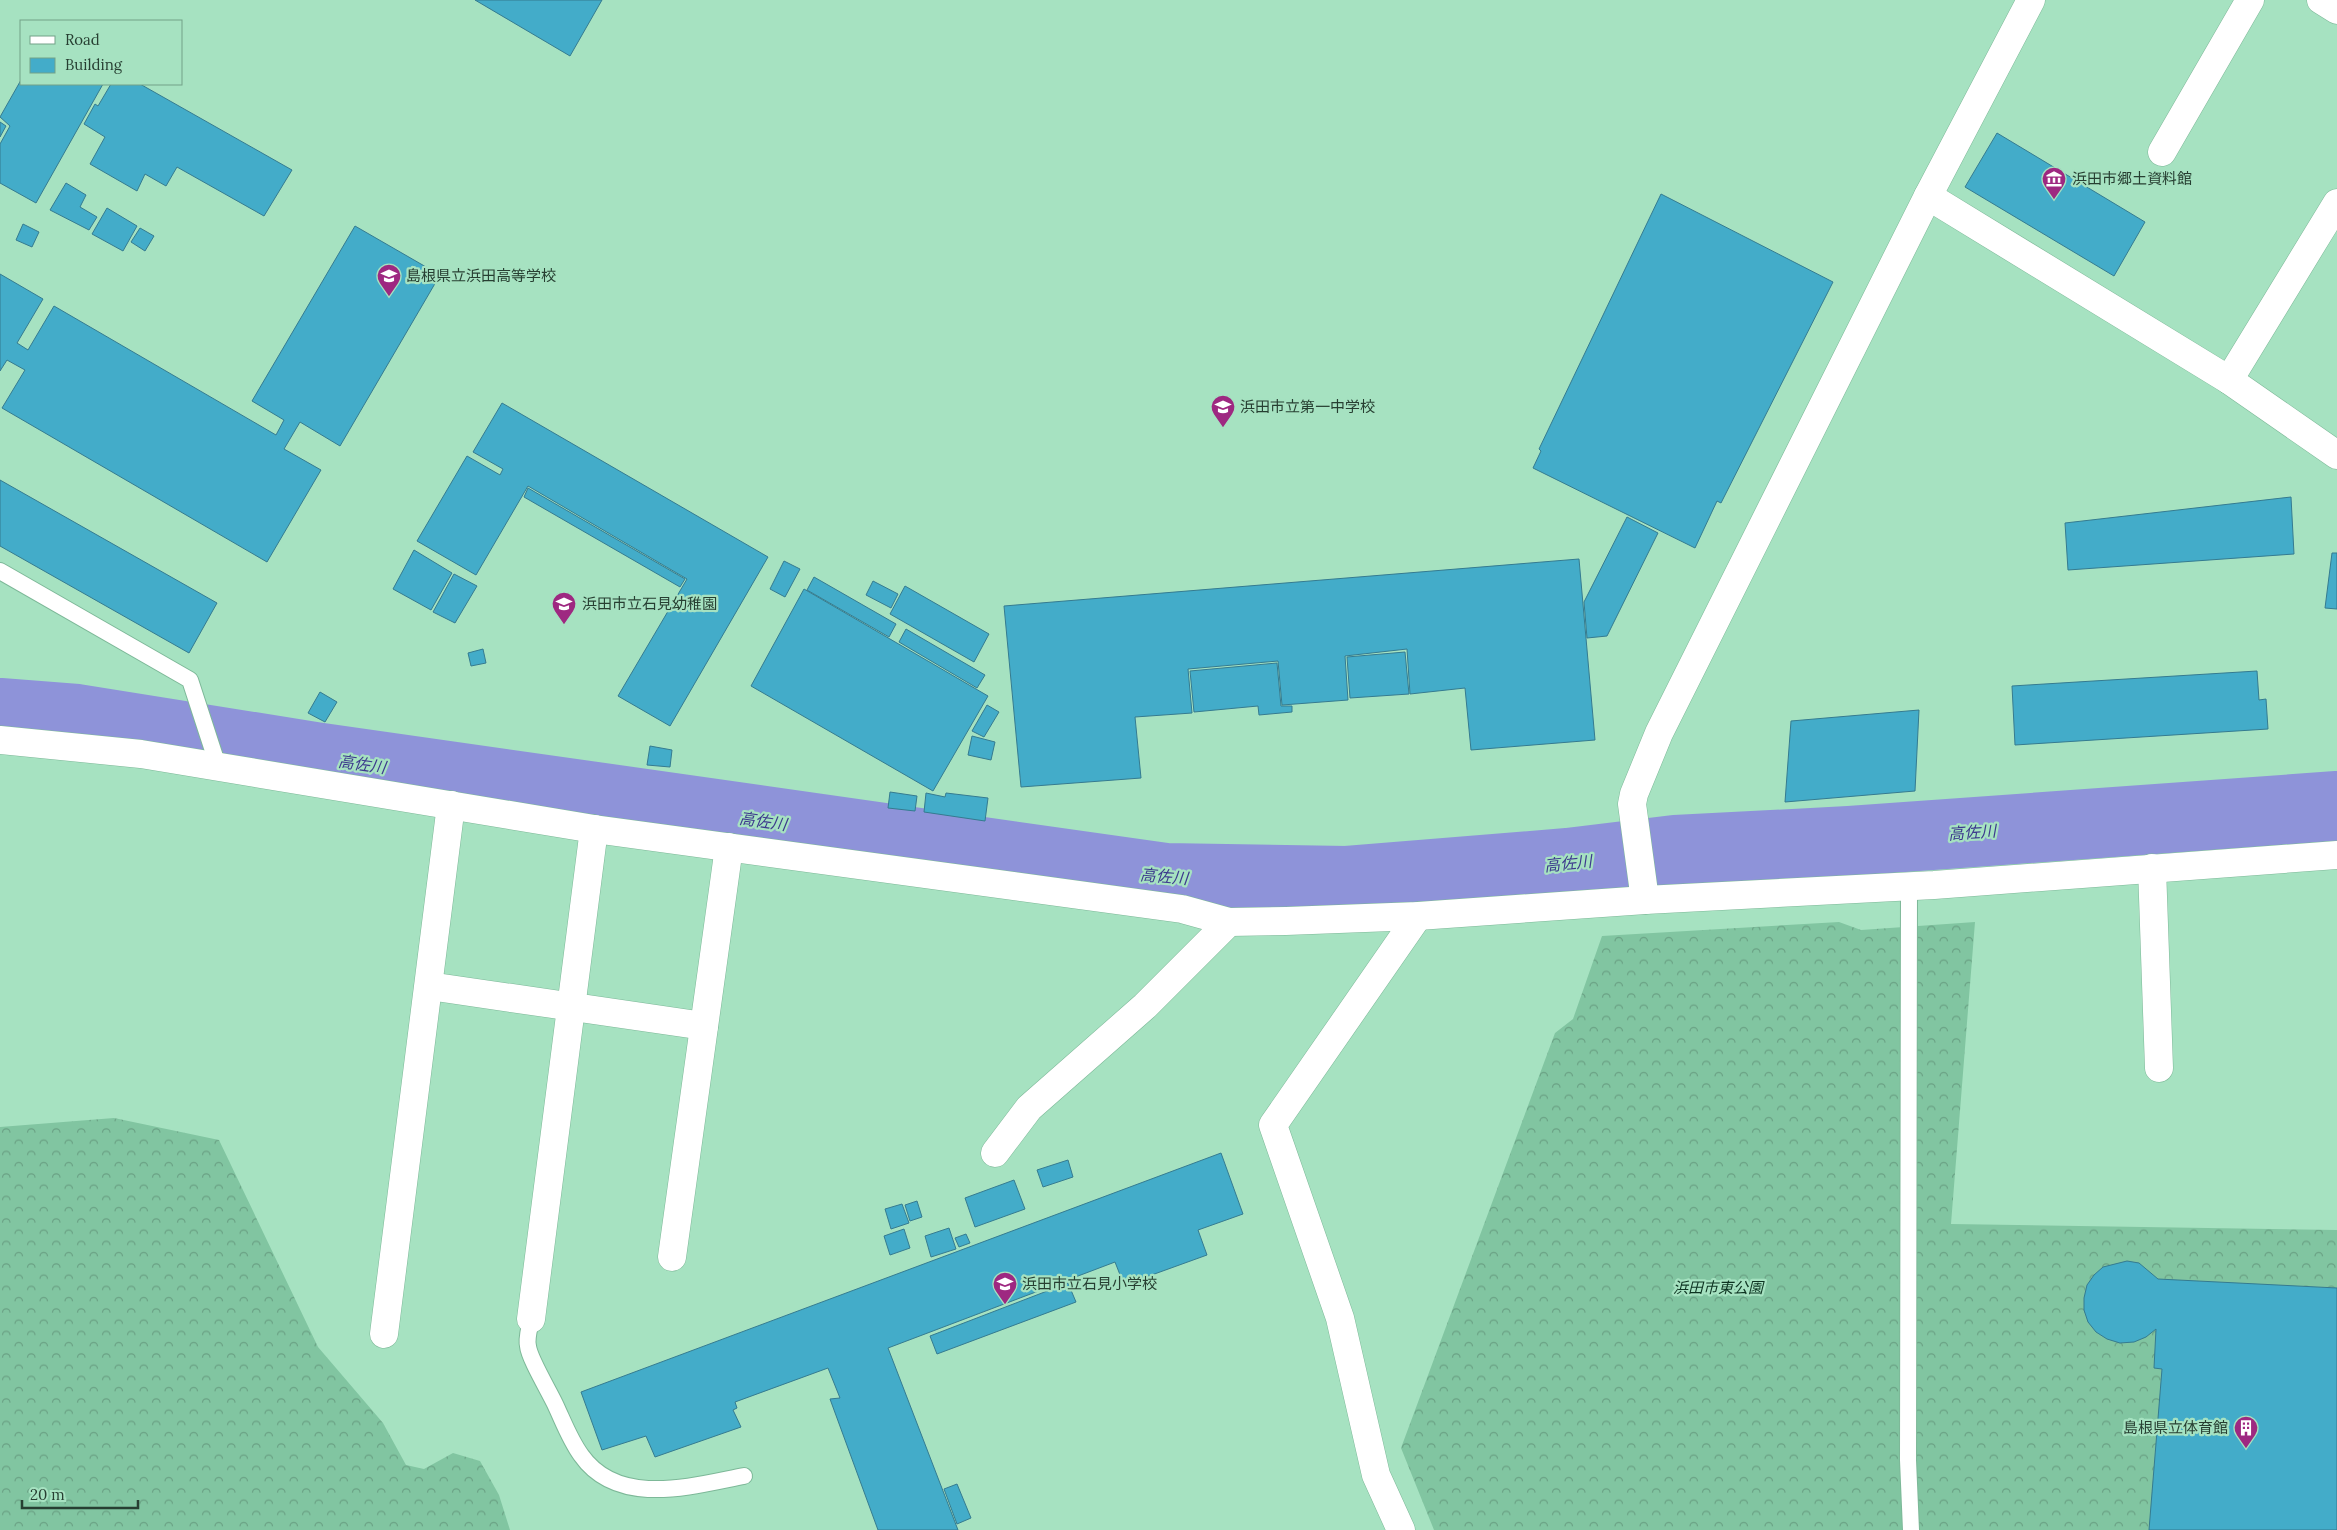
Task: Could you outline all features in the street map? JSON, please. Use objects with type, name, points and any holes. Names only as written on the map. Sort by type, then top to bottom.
[{"type":"street","points":[[1643,889],[1632,804],[1634,794],[1659,733],[1928,196],[2031,0]]},
{"type":"street","points":[[2162,152],[2250,0]]},
{"type":"street","points":[[2321,0],[2337,10]]},
{"type":"street","points":[[1928,196],[2229,380],[2337,455]]},
{"type":"street","points":[[2229,380],[2337,202]]},
{"type":"street","points":[[0,740],[216,762],[452,806],[594,830],[1182,909],[1229,922],[1418,916],[1643,889],[1909,886],[2337,856]]},
{"type":"street","points":[[384,1334],[452,806]]},
{"type":"street","points":[[531,1319],[594,830]]},
{"type":"street","points":[[672,1257],[729,847]]},
{"type":"street","points":[[2152,868],[2159,1068]]},
{"type":"street","points":[[1401,1530],[1376,1475],[1340,1318],[1273,1125],[1418,916]]},
{"type":"street","points":[[995,1153],[1029,1108],[1145,1006],[1229,922]]},
{"type":"street","points":[[429,986],[704,1026]]},
{"type":"lane","points":[[0,572],[190,680],[216,762]]},
{"type":"lane","points":[[1909,886],[1908,1460],[1911,1530]]},
{"type":"lane","points":[[531,1319],[528,1346],[575,1446],[591,1466],[601,1474],[627,1485],[658,1490],[676,1490],[744,1476]]},
{"type":"green space","name":"浜田市東公園","points":[[1839,922],[1861,930],[1975,922],[1951,1224],[2337,1230],[2337,1530],[1434,1530],[1401,1448],[1555,1033],[1573,1019],[1602,936]]},
{"type":"green space","points":[[114,1118],[219,1140],[318,1347],[383,1423],[406,1465],[424,1469],[453,1453],[480,1461],[499,1495],[510,1530],[0,1530],[0,1127]]},
{"type":"building","points":[[475,0],[602,0],[570,56]]},
{"type":"building","points":[[20,82],[20,85],[102,85],[36,203],[0,183],[0,144],[10,126],[0,117]]},
{"type":"building","points":[[110,85],[142,85],[292,170],[264,216],[177,167],[166,186],[145,174],[137,191],[90,164],[105,137],[84,124],[95,104],[98,106]]},
{"type":"building","points":[[0,122],[6,126],[0,137]]},
{"type":"building","points":[[1997,133],[2145,222],[2114,276],[1965,187]]},
{"type":"building","points":[[66,183],[86,195],[80,207],[97,217],[89,230],[50,210]]},
{"type":"building","points":[[1661,194],[1833,282],[1721,503],[1717,501],[1695,548],[1533,468],[1541,451],[1539,449]]},
{"type":"building","points":[[107,208],[137,226],[123,251],[92,234]]},
{"type":"building","points":[[23,224],[39,232],[32,247],[16,240]]},
{"type":"building","points":[[355,226],[440,275],[340,446],[300,422],[284,449],[321,470],[267,562],[2,408],[25,370],[7,360],[0,371],[0,274],[43,299],[17,343],[28,350],[54,306],[276,435],[284,420],[252,401]]},
{"type":"building","points":[[140,228],[154,236],[145,251],[131,242]]},
{"type":"building","points":[[502,403],[768,557],[670,726],[618,696],[687,579],[528,486],[476,575],[417,541],[467,456],[500,475],[503,469],[473,452]]},
{"type":"building","points":[[0,480],[217,603],[189,653],[0,546]]},
{"type":"building","points":[[528,488],[685,579],[680,587],[524,497]]},
{"type":"building","points":[[2291,497],[2294,554],[2068,570],[2065,523]]},
{"type":"building","points":[[1627,517],[1658,533],[1607,636],[1587,638],[1584,602]]},
{"type":"building","points":[[414,550],[452,573],[431,610],[393,589]]},
{"type":"building","points":[[2332,553],[2337,553],[2337,609],[2325,608]]},
{"type":"building","points":[[1579,559],[1595,740],[1471,750],[1465,688],[1410,694],[1407,649],[1345,656],[1348,700],[1282,705],[1278,661],[1188,669],[1192,713],[1135,717],[1141,778],[1021,787],[1004,606]]},
{"type":"building","points":[[784,561],[800,569],[785,597],[770,589]]},
{"type":"building","points":[[454,574],[477,586],[455,623],[433,612]]},
{"type":"building","points":[[814,577],[896,624],[889,637],[807,590]]},
{"type":"building","points":[[873,581],[898,594],[891,608],[866,595]]},
{"type":"building","points":[[905,586],[989,634],[974,662],[890,614]]},
{"type":"building","points":[[804,589],[988,696],[933,791],[751,686]]},
{"type":"building","points":[[906,629],[985,675],[977,688],[899,642]]},
{"type":"building","points":[[483,649],[486,663],[471,666],[468,653]]},
{"type":"building","points":[[1405,652],[1409,694],[1350,698],[1347,657]]},
{"type":"building","points":[[1277,663],[1281,706],[1292,706],[1292,712],[1259,715],[1258,706],[1194,712],[1190,671]]},
{"type":"building","points":[[2257,671],[2259,700],[2266,699],[2268,729],[2015,745],[2012,686]]},
{"type":"building","points":[[320,692],[337,702],[325,722],[308,713]]},
{"type":"building","points":[[987,705],[999,712],[984,737],[972,731]]},
{"type":"building","points":[[1919,710],[1915,791],[1785,802],[1791,721]]},
{"type":"building","points":[[972,736],[995,742],[991,760],[968,755]]},
{"type":"building","points":[[650,746],[672,750],[670,767],[647,765]]},
{"type":"building","points":[[890,792],[917,796],[915,811],[888,808]]},
{"type":"building","points":[[926,793],[945,797],[946,793],[988,798],[985,821],[924,812]]},
{"type":"building","points":[[1221,1153],[1243,1214],[1198,1230],[1207,1255],[1124,1285],[1115,1262],[888,1348],[958,1530],[878,1530],[830,1399],[840,1398],[828,1368],[735,1402],[737,1408],[733,1410],[741,1427],[655,1457],[646,1436],[602,1450],[581,1392]]},
{"type":"building","points":[[1068,1160],[1073,1177],[1043,1187],[1037,1170]]},
{"type":"building","points":[[1014,1180],[1025,1209],[975,1227],[965,1198]]},
{"type":"building","points":[[917,1201],[922,1217],[910,1221],[905,1205]]},
{"type":"building","points":[[902,1204],[909,1223],[891,1229],[885,1209]]},
{"type":"building","points":[[949,1228],[956,1249],[931,1257],[925,1236]]},
{"type":"building","points":[[904,1229],[910,1248],[890,1255],[884,1236]]},
{"type":"building","points":[[966,1234],[970,1243],[959,1247],[955,1238]]},
{"type":"building","name":"島根県立体育館","points":[[2127,1261],[2139,1263],[2158,1279],[2337,1288],[2337,1530],[2149,1530],[2162,1369],[2154,1368],[2156,1329],[2146,1337],[2134,1342],[2120,1343],[2107,1339],[2096,1332],[2088,1322],[2084,1310],[2087,1285],[2094,1275],[2103,1267]]},
{"type":"building","points":[[1068,1283],[1076,1302],[937,1354],[930,1336]]},
{"type":"building","points":[[957,1484],[971,1518],[957,1524],[944,1489]]},
{"type":"waterway","name":"高佐川","points":[[0,713],[77,719],[315,757],[1165,878],[1347,881],[1568,863],[1675,850],[1849,841],[2337,806]]},
{"type":"place","name":"浜田市郷土資料館","points":[[2054,200]]},
{"type":"place","name":"島根県立浜田高等学校","points":[[389,297]]},
{"type":"place","name":"浜田市立第一中学校","points":[[1223,428]]},
{"type":"place","name":"浜田市立石見幼稚園","points":[[564,625]]},
{"type":"place","name":"浜田市立石見小学校","points":[[1005,1305]]},
{"type":"place","name":"島根県立体育館","points":[[2246,1449]]}]
